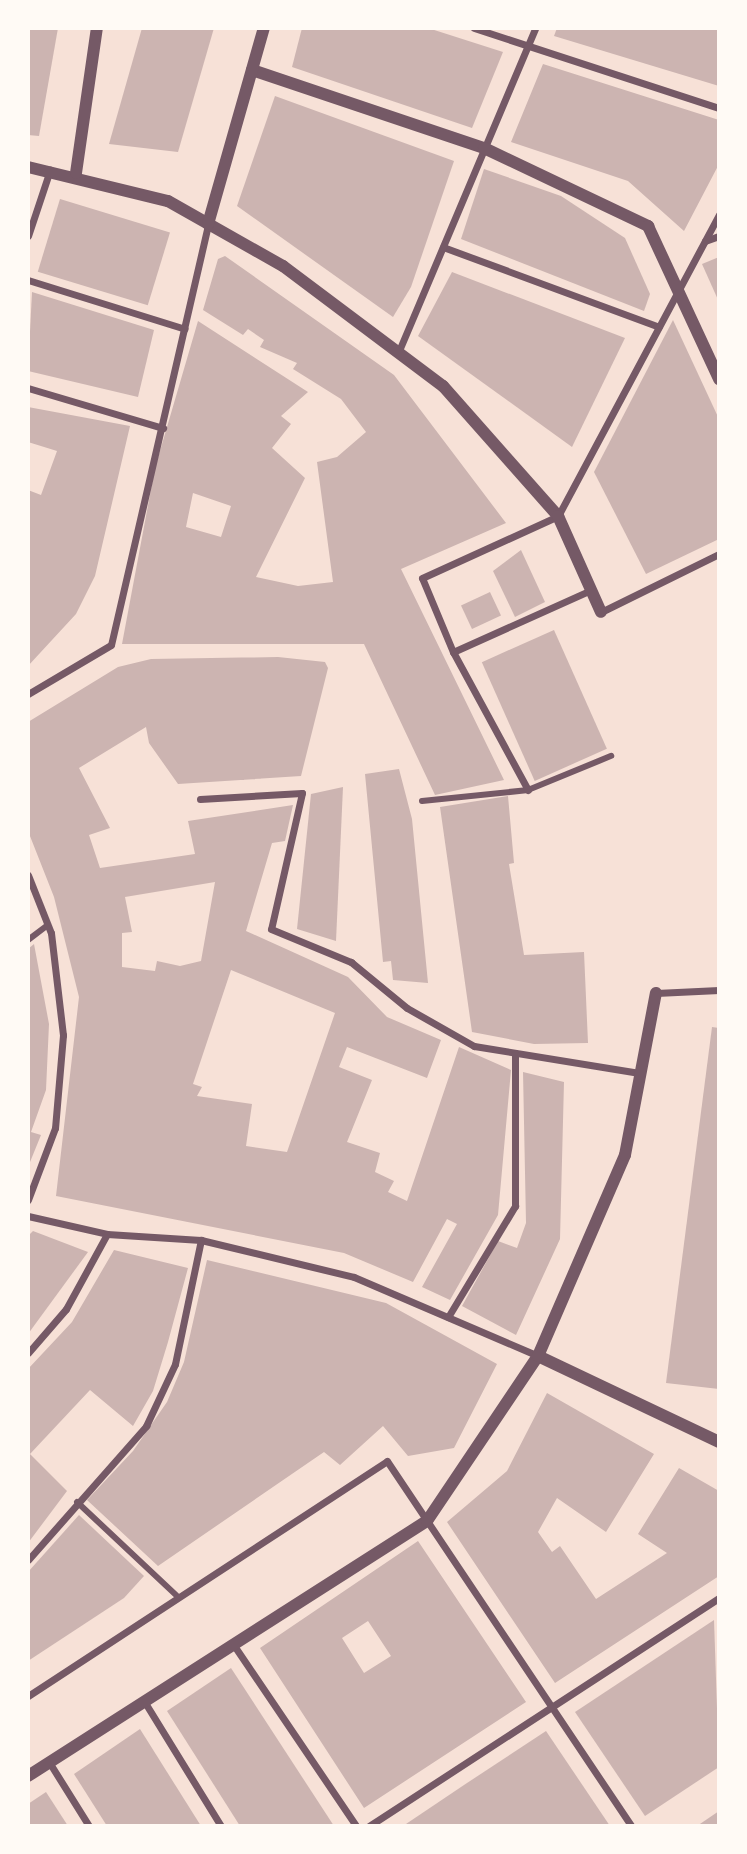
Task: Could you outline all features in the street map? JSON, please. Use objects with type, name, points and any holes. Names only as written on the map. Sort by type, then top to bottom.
[{"type":"street","points":[[76,173],[97,28]]},
{"type":"street","points":[[28,694],[111,645],[208,223],[264,28]]},
{"type":"street","points":[[474,28],[719,108]]},
{"type":"street","points":[[397,355],[535,28]]},
{"type":"street","points":[[252,70],[485,148],[648,226],[676,295],[717,372]]},
{"type":"street","points":[[28,167],[76,173],[168,201],[283,267],[397,355],[443,386],[558,516],[601,612],[719,554]]},
{"type":"street","points":[[28,236],[50,170]]},
{"type":"street","points":[[528,790],[453,652],[422,578],[558,516],[719,214]]},
{"type":"street","points":[[704,242],[719,236]]},
{"type":"street","points":[[443,247],[659,327]]},
{"type":"street","points":[[28,280],[185,329]]},
{"type":"street","points":[[28,388],[163,428]]},
{"type":"street","points":[[453,652],[591,590]]},
{"type":"street","points":[[422,801],[528,790],[611,756]]},
{"type":"street","points":[[200,799],[302,793],[271,929],[351,962],[407,1008],[474,1046],[638,1073]]},
{"type":"street","points":[[28,875],[48,925],[63,1035],[55,1128],[28,1200]]},
{"type":"street","points":[[28,940],[48,925]]},
{"type":"street","points":[[28,1776],[427,1521],[538,1356],[625,1155],[638,1073],[656,993],[719,990]]},
{"type":"street","points":[[448,1317],[514,1206],[515,1053]]},
{"type":"street","points":[[28,1216],[107,1234],[201,1240],[354,1277],[538,1356],[719,1442]]},
{"type":"street","points":[[28,1353],[66,1309],[107,1234]]},
{"type":"street","points":[[28,1560],[146,1426],[175,1364],[201,1240]]},
{"type":"street","points":[[28,1696],[176,1595],[387,1461],[631,1826]]},
{"type":"street","points":[[77,1502],[176,1595]]},
{"type":"street","points":[[369,1826],[549,1706],[719,1598]]},
{"type":"street","points":[[233,1643],[356,1826]]},
{"type":"street","points":[[144,1700],[221,1826]]},
{"type":"street","points":[[49,1762],[89,1826]]},
{"type":"building","points":[[28,28],[58,28],[39,136],[28,135]]},
{"type":"building","points":[[142,28],[214,28],[178,152],[109,144]]},
{"type":"building","points":[[302,28],[428,28],[503,52],[472,128],[292,67]]},
{"type":"building","points":[[557,28],[719,28],[719,86],[554,36]]},
{"type":"building","points":[[543,64],[719,120],[719,164],[684,231],[628,181],[511,142]]},
{"type":"building","points":[[275,96],[454,161],[411,287],[393,317],[237,206]]},
{"type":"building","points":[[484,169],[561,196],[625,238],[650,294],[644,311],[461,239]]},
{"type":"building","points":[[60,199],[170,233],[148,305],[38,272]]},
{"type":"building","points":[[225,256],[394,375],[506,523],[401,569],[504,780],[435,795],[364,644],[122,644],[155,468],[198,321],[308,392],[281,416],[291,424],[272,448],[305,478],[256,577],[298,586],[333,582],[317,462],[337,457],[366,432],[341,399],[293,369],[297,363],[260,347],[264,340],[248,329],[243,335],[203,310],[218,259]],"holes":[[[193,493],[231,506],[221,537],[186,527]]]},
{"type":"building","points":[[719,257],[719,302],[702,264]]},
{"type":"building","points":[[452,272],[625,338],[572,447],[418,336]]},
{"type":"building","points":[[32,292],[154,330],[138,397],[28,371]]},
{"type":"building","points":[[673,320],[719,419],[719,539],[646,574],[594,472]]},
{"type":"building","points":[[28,407],[130,426],[95,576],[76,614],[28,666],[28,490],[41,495],[57,451],[28,442]]},
{"type":"building","points":[[521,550],[545,602],[515,617],[493,571]]},
{"type":"building","points":[[490,592],[501,616],[472,629],[461,606]]},
{"type":"building","points":[[554,630],[607,749],[535,781],[482,662]]},
{"type":"building","points":[[278,657],[325,662],[328,668],[301,776],[178,784],[149,743],[146,727],[79,768],[110,828],[89,835],[100,868],[195,854],[188,821],[293,805],[285,841],[272,843],[246,931],[348,977],[387,1017],[441,1040],[427,1078],[347,1047],[339,1067],[372,1080],[347,1142],[380,1153],[375,1172],[394,1181],[388,1192],[407,1201],[459,1047],[511,1070],[498,1215],[450,1300],[422,1287],[457,1224],[447,1219],[413,1282],[344,1253],[56,1196],[79,997],[54,897],[28,831],[28,722],[118,667],[151,659]],"holes":[[[215,882],[201,961],[180,966],[157,961],[155,971],[122,967],[122,933],[132,932],[125,897]],[[231,970],[335,1013],[287,1152],[246,1146],[252,1104],[197,1096],[202,1087],[193,1084]]]},
{"type":"building","points":[[399,769],[412,819],[428,983],[393,980],[391,961],[383,962],[365,774]]},
{"type":"building","points":[[343,787],[336,941],[297,929],[311,794]]},
{"type":"building","points":[[508,796],[514,863],[509,864],[524,955],[584,952],[588,1043],[534,1044],[472,1032],[440,807]]},
{"type":"building","points":[[34,944],[49,1024],[46,1090],[31,1132],[41,1135],[28,1167],[28,949]]},
{"type":"building","points":[[712,1027],[719,1028],[719,1389],[666,1383]]},
{"type":"building","points":[[523,1072],[564,1082],[560,1239],[516,1335],[462,1306],[498,1241],[517,1248],[526,1223]]},
{"type":"building","points":[[33,1231],[88,1252],[28,1334],[28,1236]]},
{"type":"building","points":[[114,1250],[188,1268],[168,1342],[153,1391],[133,1426],[90,1390],[30,1454],[67,1491],[28,1543],[28,1369],[72,1322]]},
{"type":"building","points":[[207,1260],[386,1303],[497,1364],[454,1448],[408,1456],[383,1426],[340,1465],[324,1452],[158,1566],[87,1500],[133,1451],[167,1402],[184,1362]]},
{"type":"building","points":[[547,1393],[654,1454],[606,1532],[557,1498],[538,1532],[552,1552],[560,1546],[596,1599],[667,1553],[638,1534],[679,1468],[719,1491],[719,1576],[555,1683],[447,1522],[507,1471]]},
{"type":"building","points":[[79,1515],[144,1576],[124,1598],[28,1661],[28,1572]]},
{"type":"building","points":[[418,1541],[526,1702],[364,1808],[260,1648]],"holes":[[[368,1621],[391,1656],[364,1673],[342,1638]]]},
{"type":"building","points":[[714,1620],[719,1767],[645,1816],[575,1712]]},
{"type":"building","points":[[231,1668],[334,1826],[240,1826],[167,1711]]},
{"type":"building","points":[[140,1729],[201,1826],[107,1826],[74,1774]]},
{"type":"building","points":[[546,1731],[610,1826],[403,1826],[464,1785]]},
{"type":"building","points":[[46,1792],[68,1826],[28,1826],[28,1804]]},
{"type":"building","points":[[719,1811],[719,1826],[697,1826]]}]
